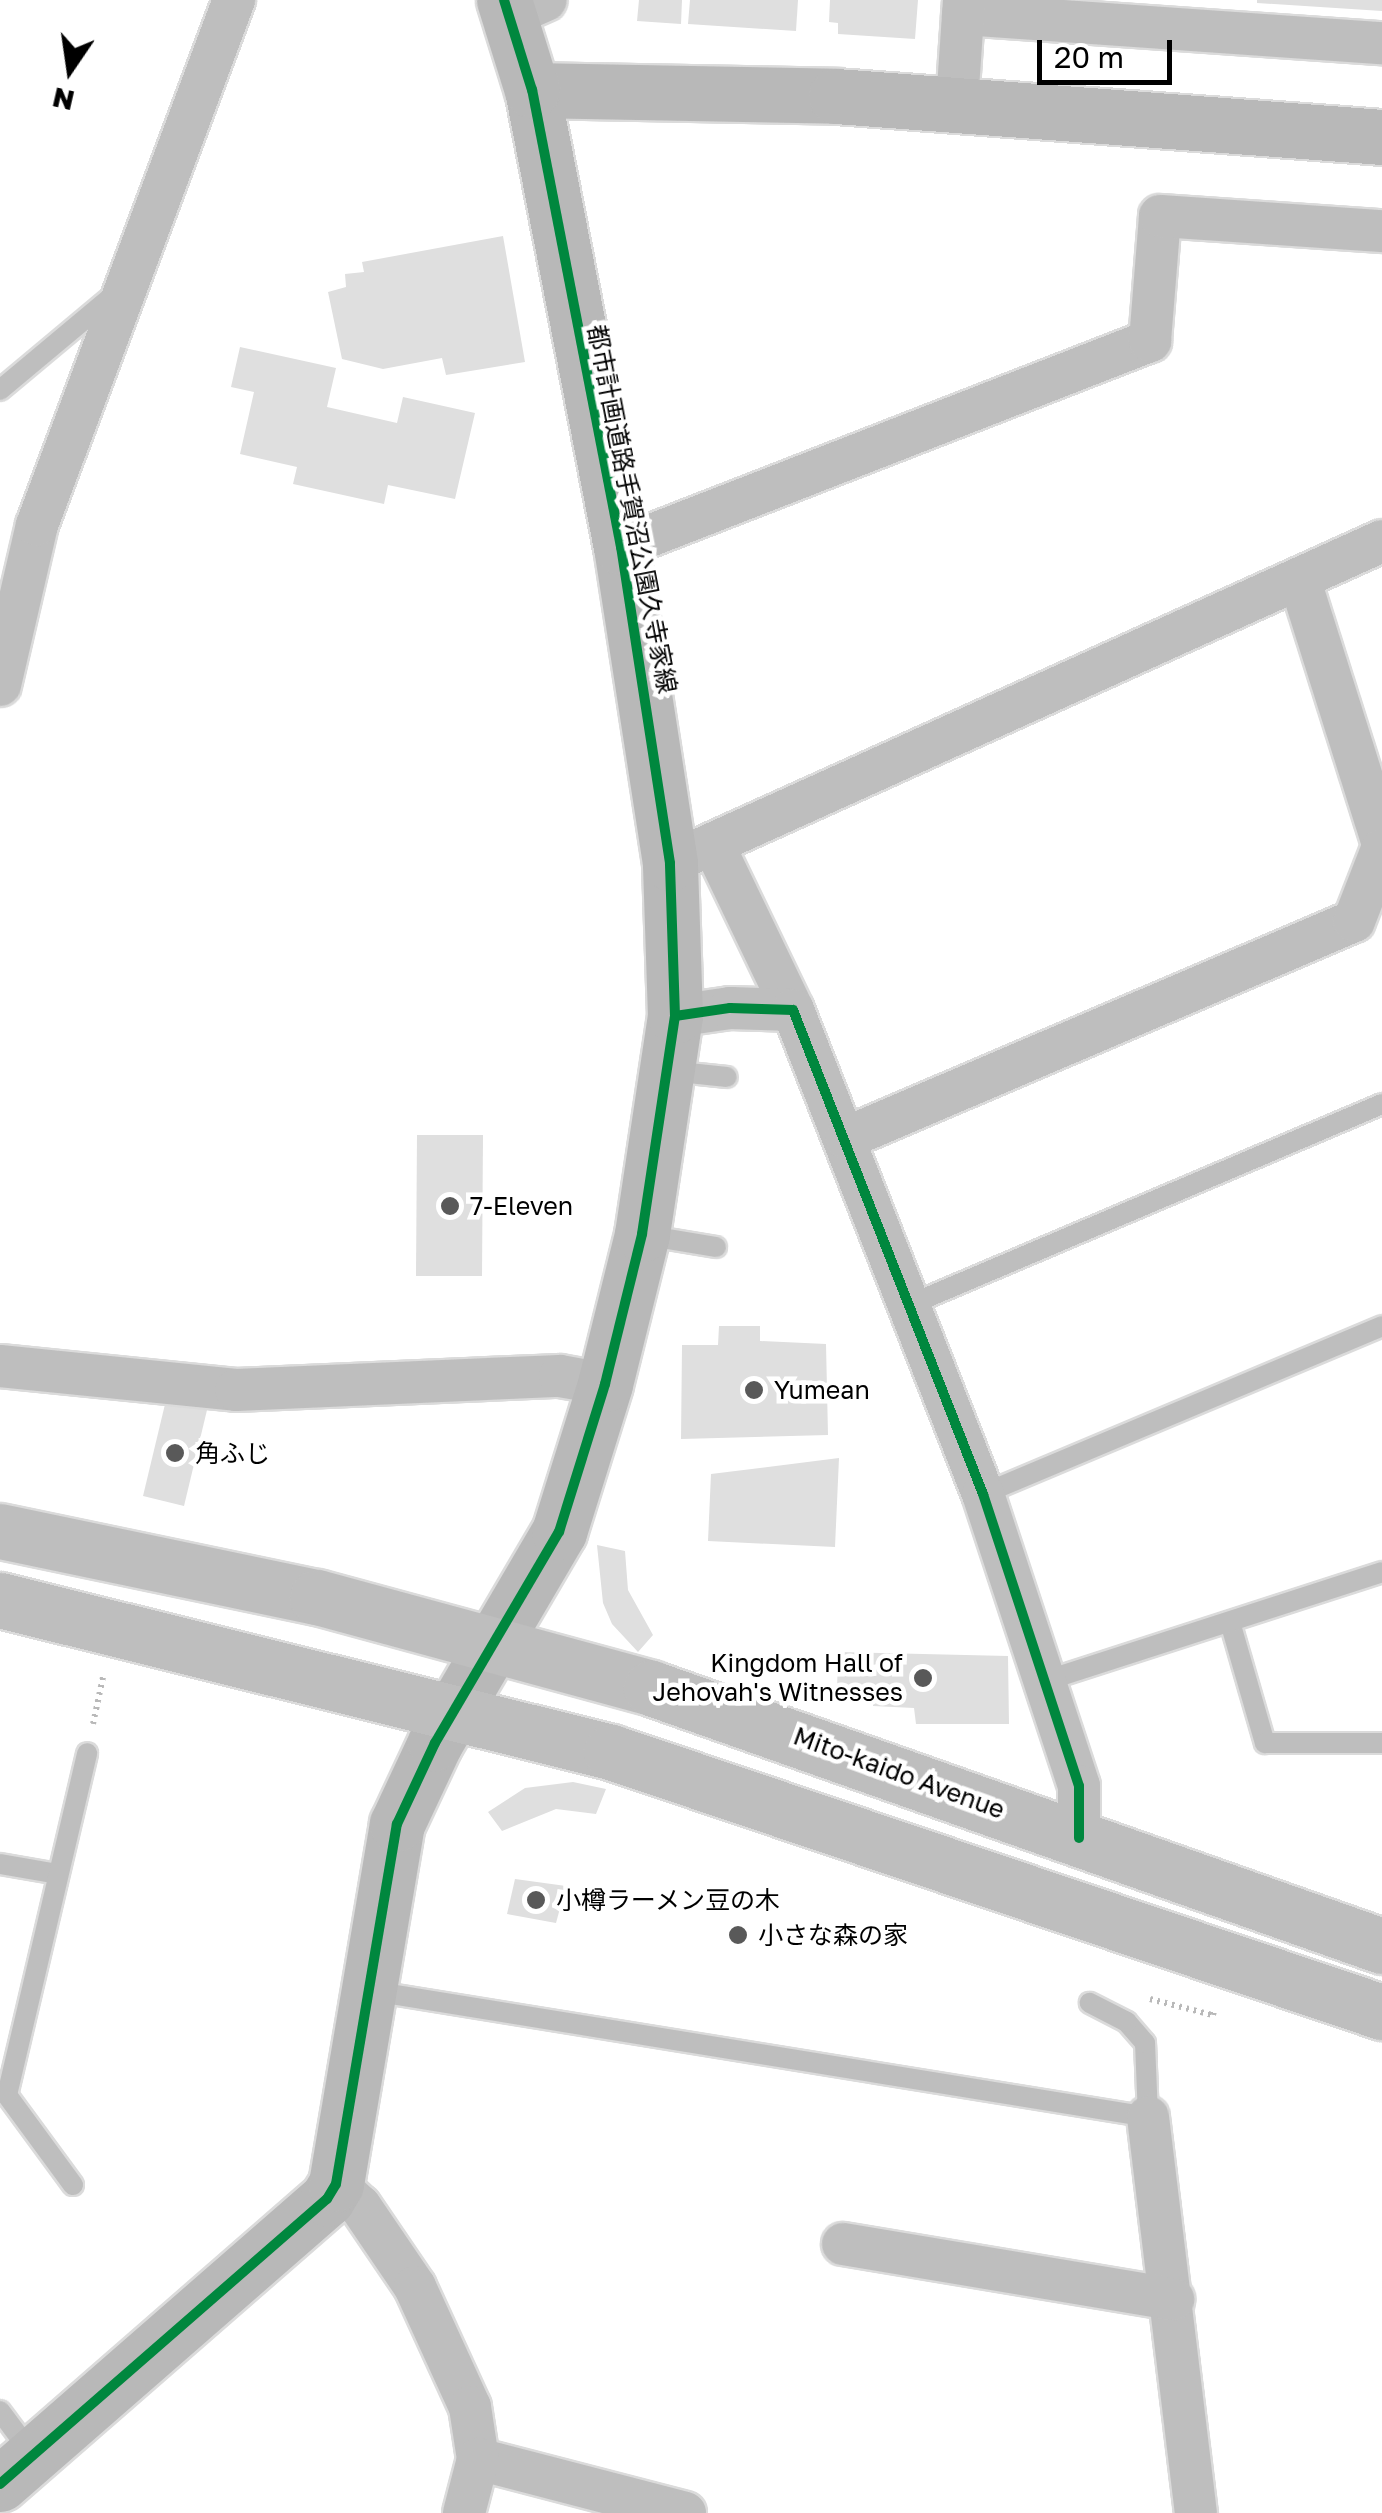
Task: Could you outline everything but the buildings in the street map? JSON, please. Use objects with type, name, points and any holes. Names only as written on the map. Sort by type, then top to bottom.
[{"type":"highway","name":"Mito-kaido Avenue","points":[[0,1530],[499,1643],[815,1742],[1382,1946]]},
{"type":"highway","points":[[0,1600],[456,1710],[611,1752],[1382,2012]]},
{"type":"street","points":[[0,685],[37,525],[121,289],[234,0]]},
{"type":"street","name":"都市計画道路手賀沼公園久寺家線","points":[[336,2184],[397,1824],[456,1710],[499,1643],[559,1532],[605,1384],[642,1234],[670,1071],[692,854],[621,547],[532,90],[520,5]]},
{"type":"street","points":[[956,103],[963,7],[1382,42]]},
{"type":"street","points":[[532,90],[956,103],[1375,137]]},
{"type":"street","points":[[621,547],[1150,340],[1160,216],[1382,231]]},
{"type":"street","points":[[1079,1838],[1079,1786],[983,1494],[907,1306],[846,1138],[794,1010],[692,854],[1382,541]]},
{"type":"street","points":[[846,1138],[1354,921],[1382,845],[1300,581]]},
{"type":"street","points":[[674,1016],[714,1008],[794,1010]]},
{"type":"street","points":[[0,1366],[236,1390],[560,1376],[605,1384]]},
{"type":"street","points":[[1148,2118],[1196,2513]]},
{"type":"street","points":[[17,2470],[336,2184],[360,2206],[416,2287],[470,2407],[478,2459],[464,2513]]},
{"type":"street","points":[[843,2244],[1173,2299]]},
{"type":"street","points":[[478,2459],[685,2513]]},
{"type":"lane","points":[[0,390],[121,289]]},
{"type":"lane","points":[[670,1071],[728,1077]]},
{"type":"lane","points":[[907,1306],[1382,1104]]},
{"type":"lane","points":[[642,1234],[716,1247]]},
{"type":"lane","points":[[983,1494],[1382,1326]]},
{"type":"lane","points":[[1045,1681],[1382,1572]]},
{"type":"lane","points":[[1230,1622],[1265,1743],[1382,1743]]},
{"type":"lane","points":[[73,2184],[7,2095],[87,1753]]},
{"type":"lane","points":[[0,1864],[58,1874]]},
{"type":"lane","points":[[366,1990],[1148,2118],[1146,2043],[1127,2022],[1090,2003]]},
{"type":"lane","points":[[0,2411],[17,2470]]},
{"type":"path","points":[[87,1753],[107,1662]]},
{"type":"path","points":[[1139,1996],[1212,2015],[1219,1997]]},
{"type":"cycle path","points":[[0,2484],[327,2199],[336,2184],[397,1824],[435,1743],[559,1532],[605,1384],[642,1234],[675,1016],[670,863],[621,547],[532,90],[504,0]]},
{"type":"cycle path","points":[[675,1016],[730,1008],[793,1010],[983,1494],[1079,1786],[1079,1838]]},
{"type":"place","name":"7-Eleven","points":[[450,1206]]},
{"type":"place","name":"Yumean","points":[[754,1390]]},
{"type":"place","name":"角ふじ","points":[[175,1453]]},
{"type":"place","name":"Kingdom Hall of Jehovah's Witnesses","points":[[923,1678]]},
{"type":"place","name":"小樽ラーメン豆の木","points":[[536,1900]]},
{"type":"place","name":"小さな森の家","points":[[738,1935]]}]
